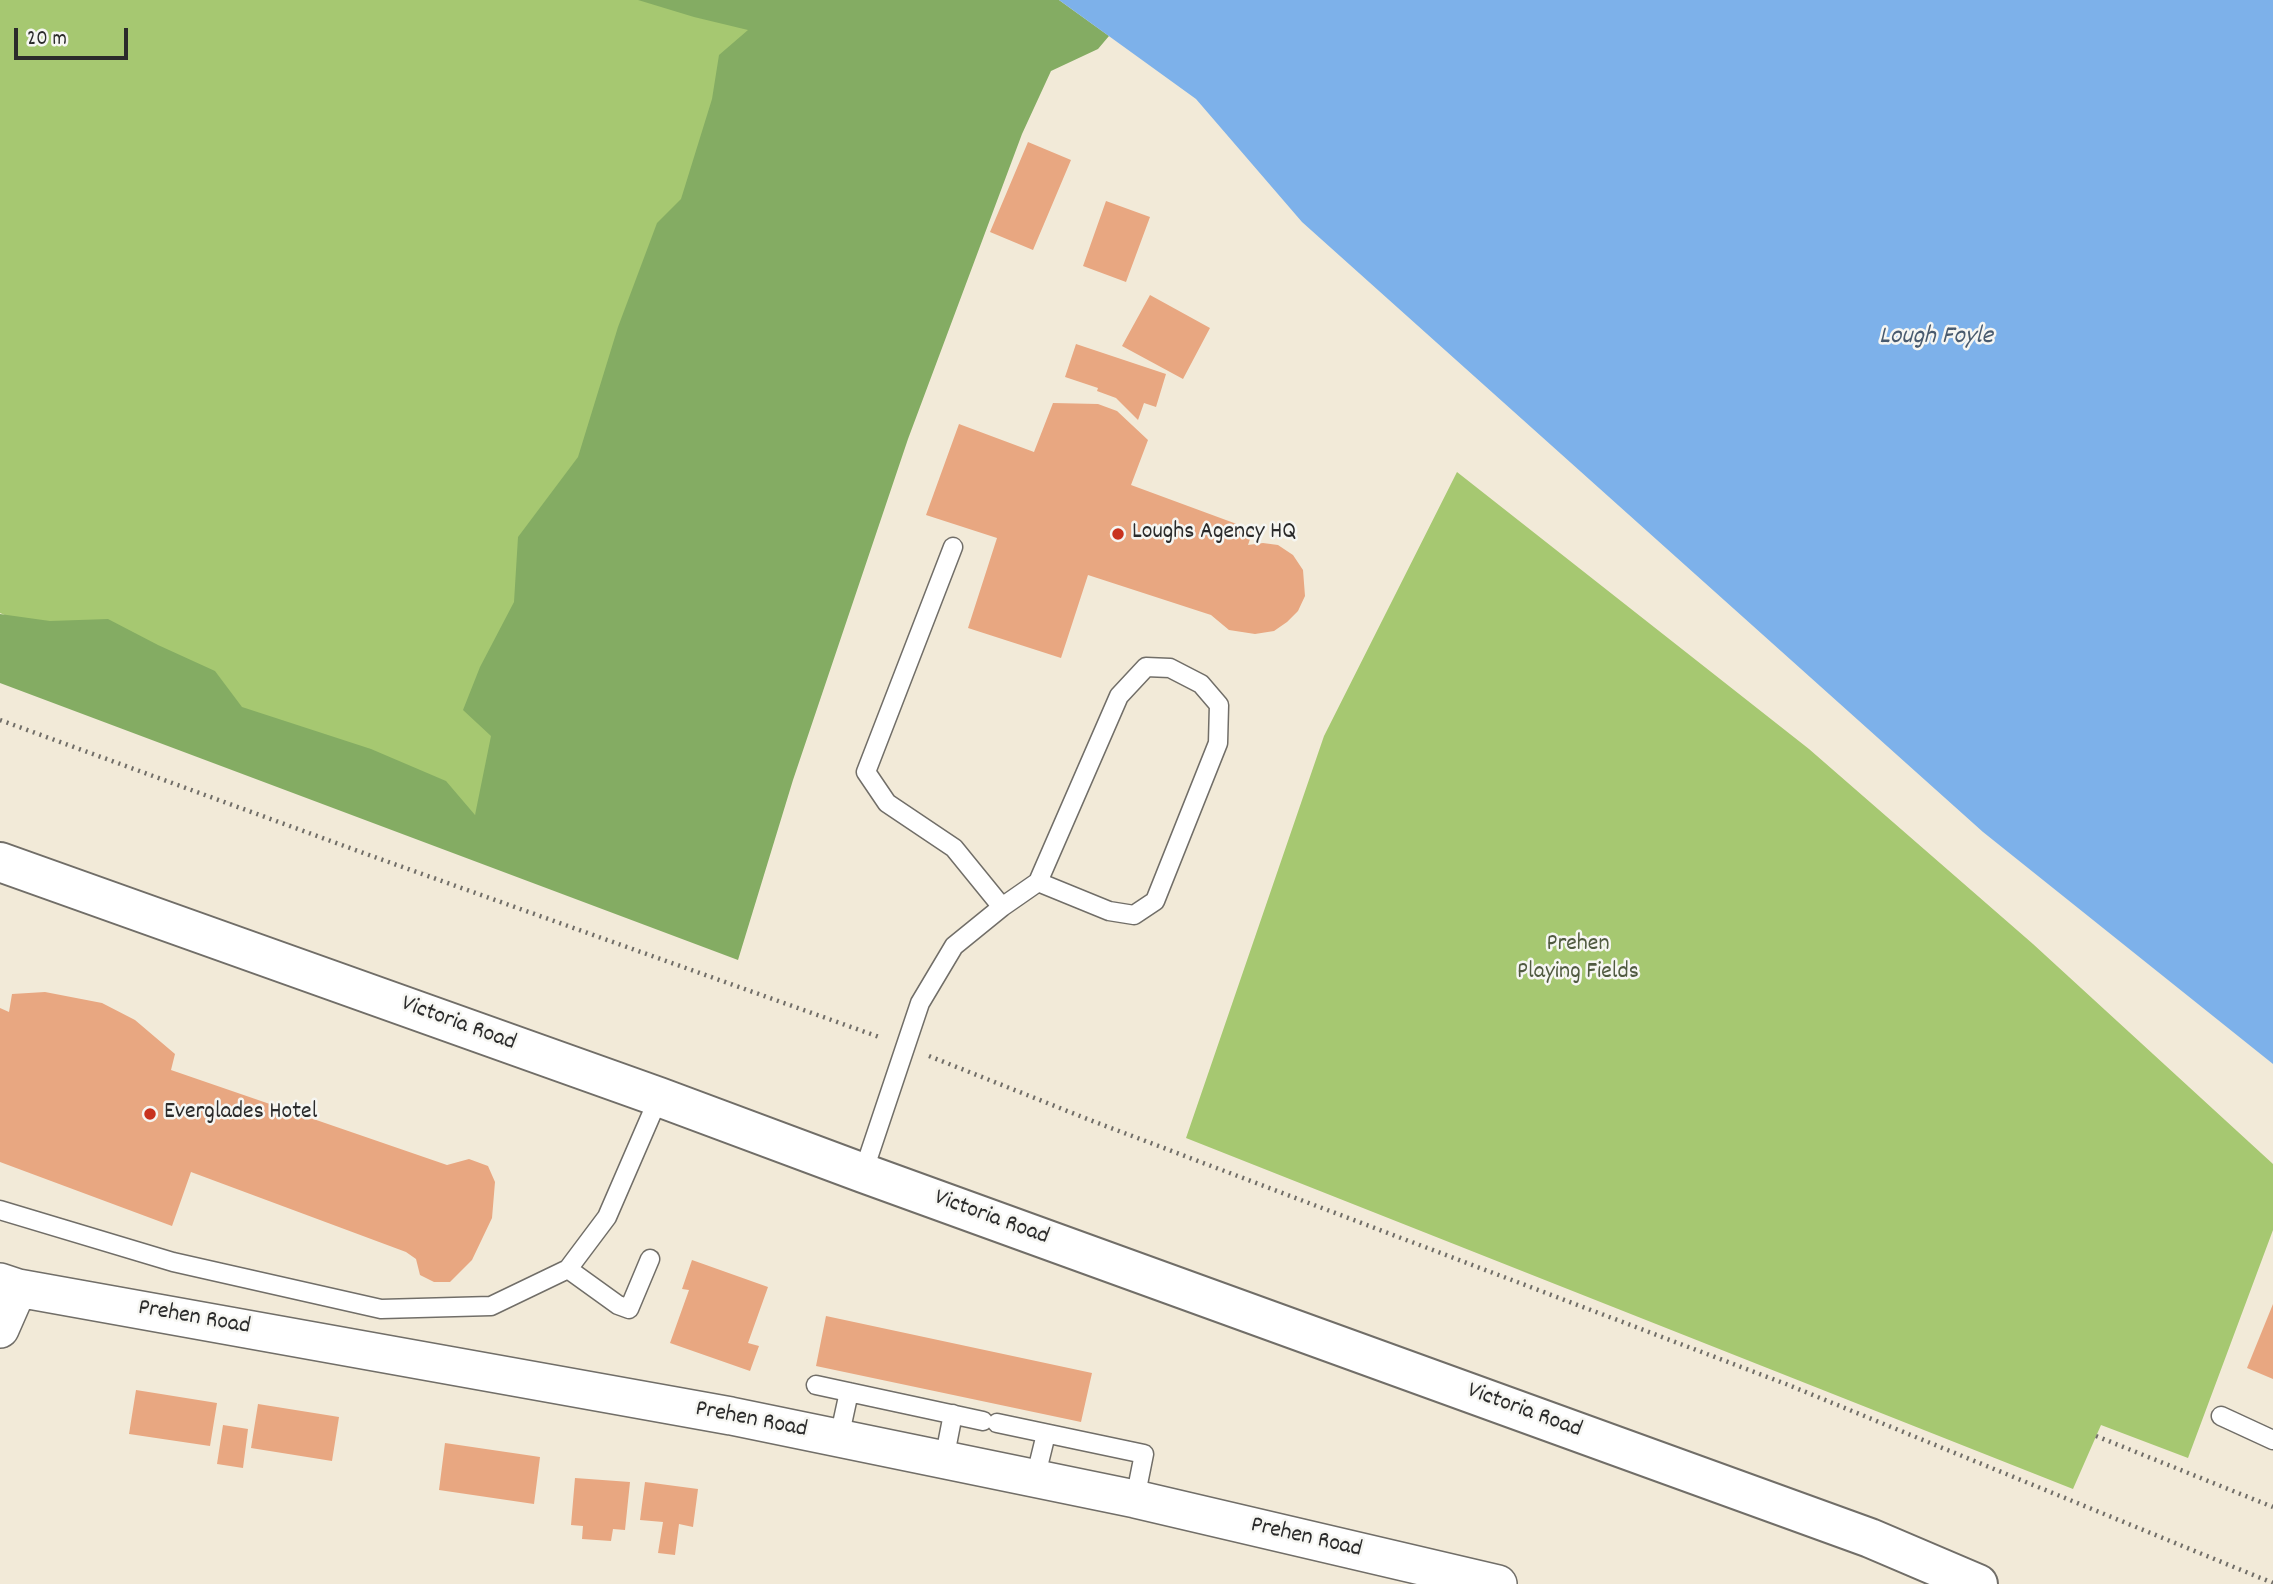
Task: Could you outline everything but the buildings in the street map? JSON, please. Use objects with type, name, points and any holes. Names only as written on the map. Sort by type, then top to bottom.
[{"type":"highway","name":"Victoria Road","points":[[0,862],[659,1097],[1870,1538],[1978,1584]]},
{"type":"street","points":[[0,1329],[9,1285]]},
{"type":"street","name":"Prehen Road","points":[[9,1285],[732,1416],[1135,1499],[1498,1584]]},
{"type":"lane","points":[[953,547],[866,772],[887,803],[954,848],[1002,907]]},
{"type":"lane","points":[[863,1173],[920,1003],[954,946],[1038,882],[1119,696],[1146,667],[1170,668],[1201,684],[1219,705],[1218,743],[1155,901],[1134,915],[1109,911],[1038,882]]},
{"type":"lane","points":[[0,1210],[173,1262],[381,1309],[491,1306],[568,1269],[607,1217],[659,1097]]},
{"type":"lane","points":[[568,1269],[618,1305],[629,1309],[650,1259]]},
{"type":"lane","points":[[816,1385],[1144,1454],[1135,1499]]},
{"type":"lane","points":[[839,1438],[849,1392]]},
{"type":"lane","points":[[944,1460],[953,1414]]},
{"type":"lane","points":[[2221,1416],[2273,1440]]},
{"type":"lane","points":[[1035,1479],[1046,1434]]},
{"type":"path","points":[[0,720],[905,1046],[1090,1120],[1786,1384],[2273,1583]]},
{"type":"path","points":[[2096,1436],[2273,1507]]},
{"type":"green space","points":[[0,0],[708,0],[770,21],[475,816],[0,613]]},
{"type":"green space","points":[[638,0],[1059,0],[1109,36],[1098,49],[1051,71],[1022,134],[908,439],[793,780],[738,960],[0,683],[0,614],[50,621],[108,619],[215,671],[242,707],[371,749],[446,781],[475,815],[491,736],[463,710],[480,667],[514,602],[518,537],[578,457],[618,327],[657,223],[681,199],[712,99],[719,55],[748,30]]},
{"type":"green space","name":"Prehen Playing Fields","points":[[1457,472],[1809,749],[2033,944],[2273,1164],[2273,1230],[2188,1458],[2101,1425],[2073,1489],[1186,1138],[1324,736]]},
{"type":"water","name":"Lough Foyle","points":[[1059,0],[2273,0],[2273,1064],[1983,832],[1302,222],[1196,99]]},
{"type":"place","name":"Loughs Agency HQ","points":[[1118,534]]},
{"type":"place","name":"Everglades Hotel","points":[[150,1114]]}]
